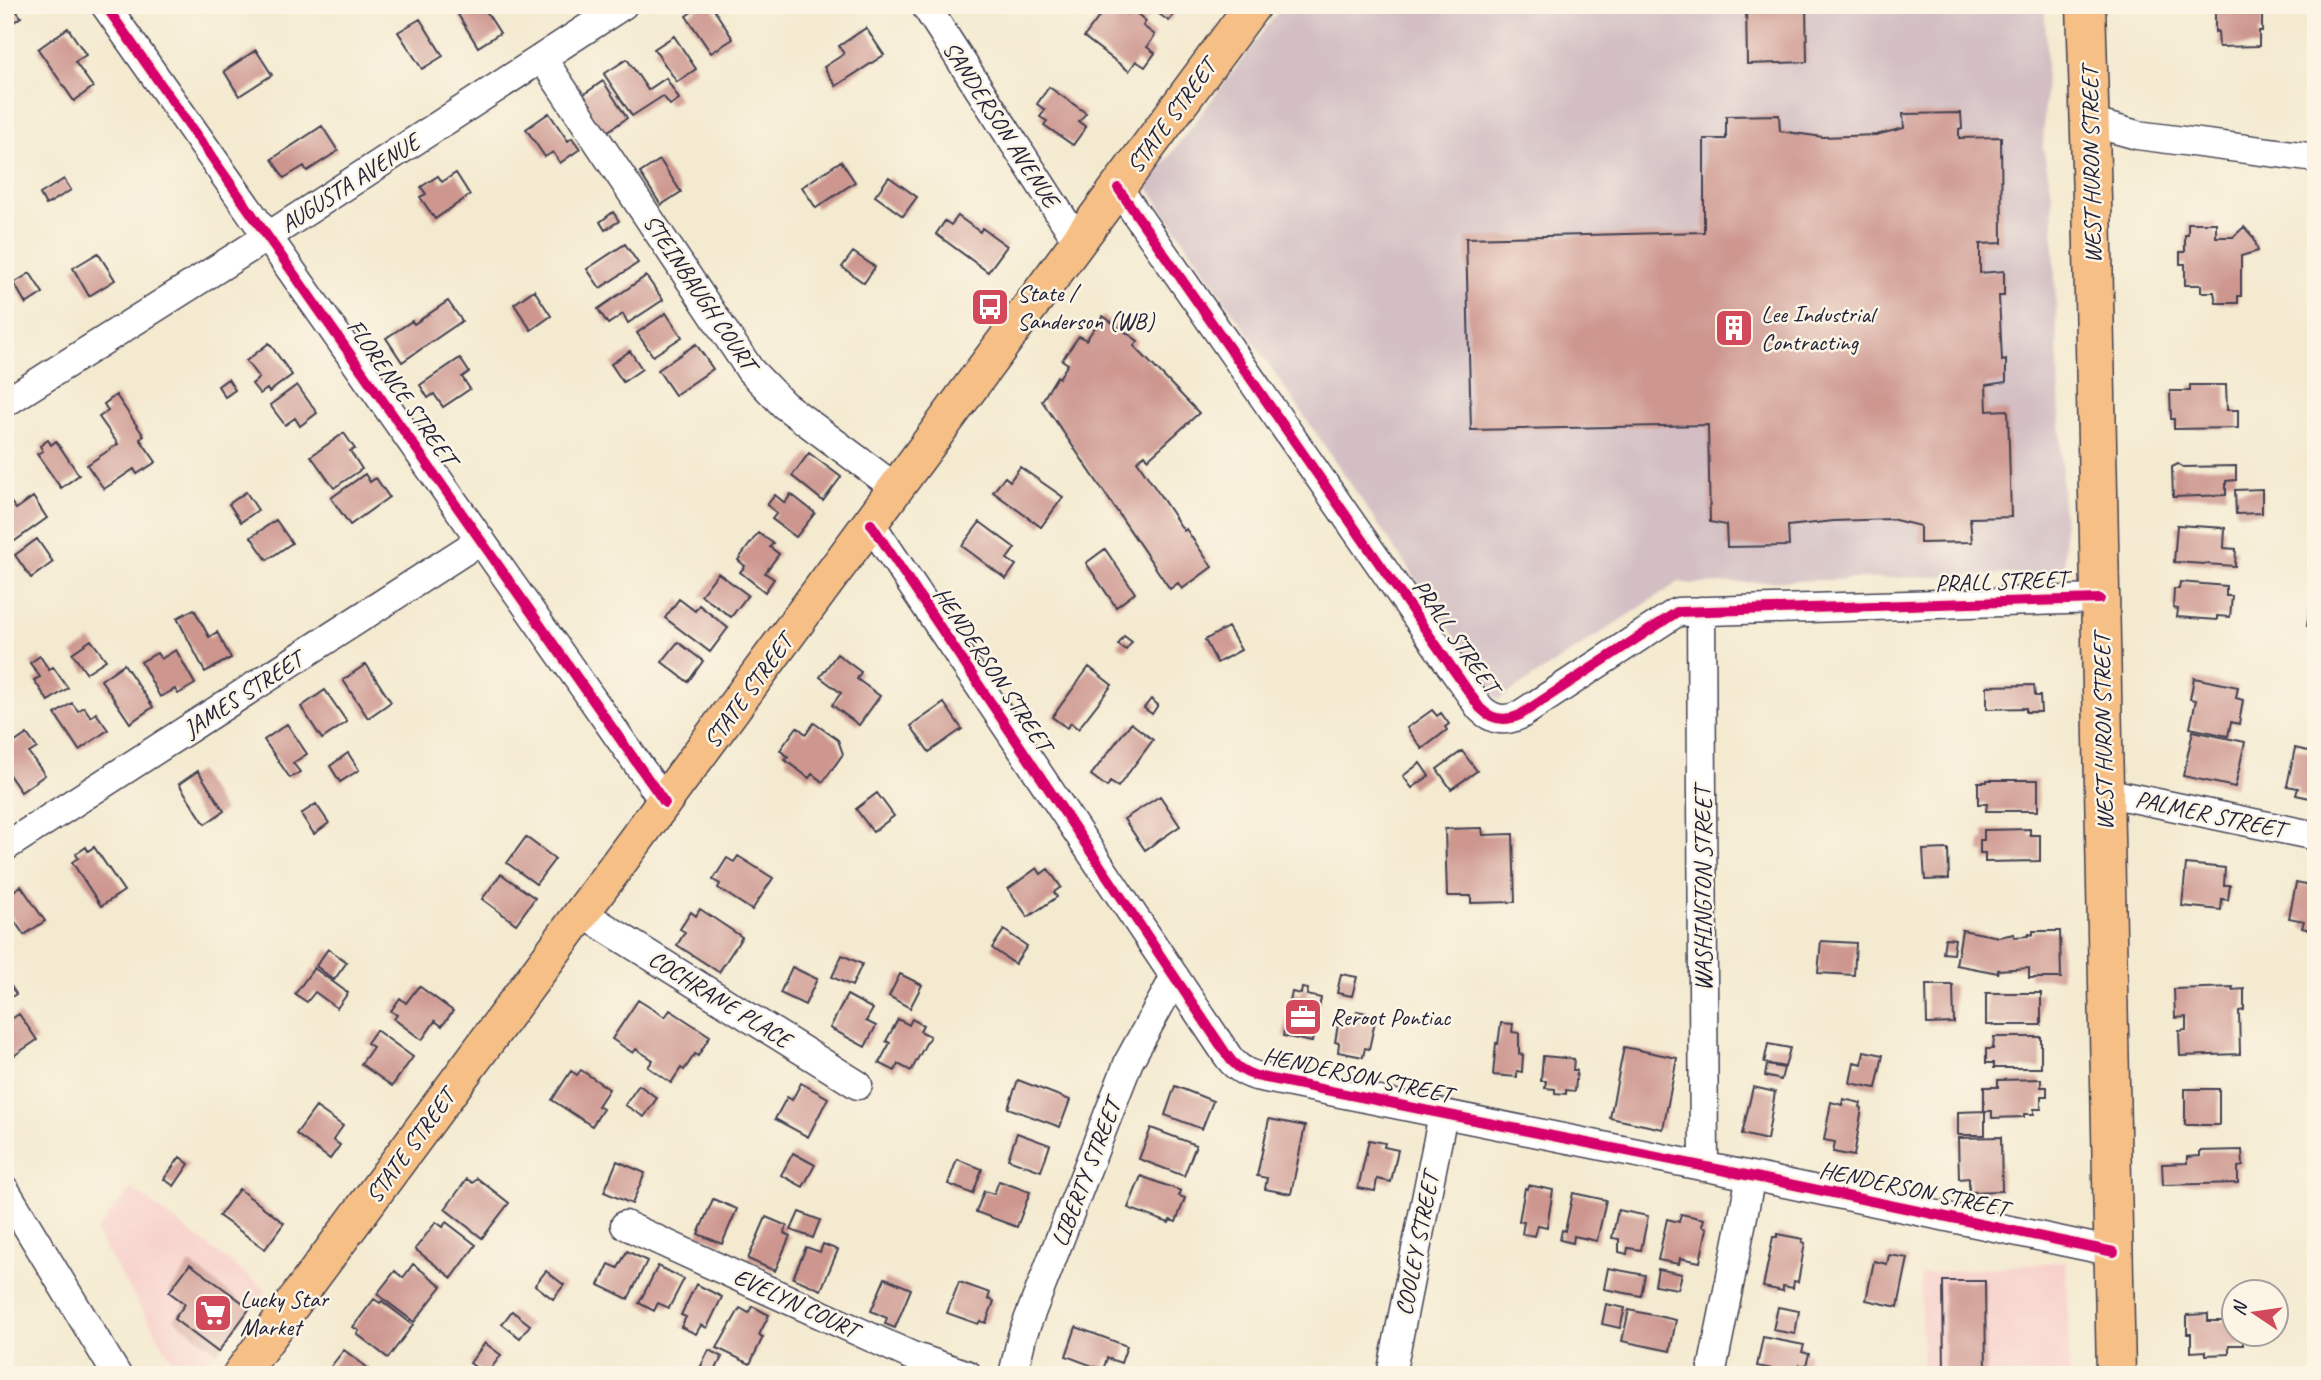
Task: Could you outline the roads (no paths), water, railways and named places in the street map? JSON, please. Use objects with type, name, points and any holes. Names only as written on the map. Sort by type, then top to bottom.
[{"type":"highway","name":"WEST HURON STREET","points":[[2086,5],[2116,1375]]},
{"type":"main road","name":"STATE STREET","points":[[240,1375],[1253,5]]},
{"type":"street","name":"FLORENCE STREET","points":[[105,5],[665,803]]},
{"type":"street","name":"AUGUSTA AVENUE","points":[[5,403],[267,237],[623,5]]},
{"type":"street","name":"SANDERSON AVENUE","points":[[925,5],[1078,242]]},
{"type":"street","name":"STEINBAUGH COURT","points":[[542,58],[750,370],[784,405],[897,489]]},
{"type":"street","points":[[2090,122],[2137,135],[2316,158]]},
{"type":"street","name":"PRALL STREET","points":[[1118,188],[1486,713],[1498,719],[1515,718],[1677,612],[2100,598]]},
{"type":"street","name":"HENDERSON STREET","points":[[871,524],[1231,1060],[1246,1073],[2114,1252]]},
{"type":"street","name":"JAMES STREET","points":[[5,847],[481,540]]},
{"type":"street","name":"WASHINGTON STREET","points":[[1701,611],[1704,1167]]},
{"type":"street","name":"PALMER STREET","points":[[2104,792],[2316,836]]},
{"type":"street","name":"COCHRANE PLACE","points":[[582,913],[858,1085]]},
{"type":"street","name":"LIBERTY STREET","points":[[1013,1375],[1022,1336],[1129,1061],[1175,978]]},
{"type":"street","name":"COOLEY STREET","points":[[1391,1375],[1443,1114]]},
{"type":"street","points":[[1711,1375],[1751,1176]]},
{"type":"street","points":[[5,1190],[117,1375]]},
{"type":"street","name":"EVELYN COURT","points":[[625,1225],[912,1356],[968,1375]]},
{"type":"place","name":"State / Sanderson (WB)","points":[[990,307]]},
{"type":"place","name":"Lee Industrial Contracting","points":[[1734,328]]},
{"type":"place","name":"Reroot Pontiac","points":[[1303,1017]]},
{"type":"place","name":"Lucky Star Market","points":[[213,1313]]}]
